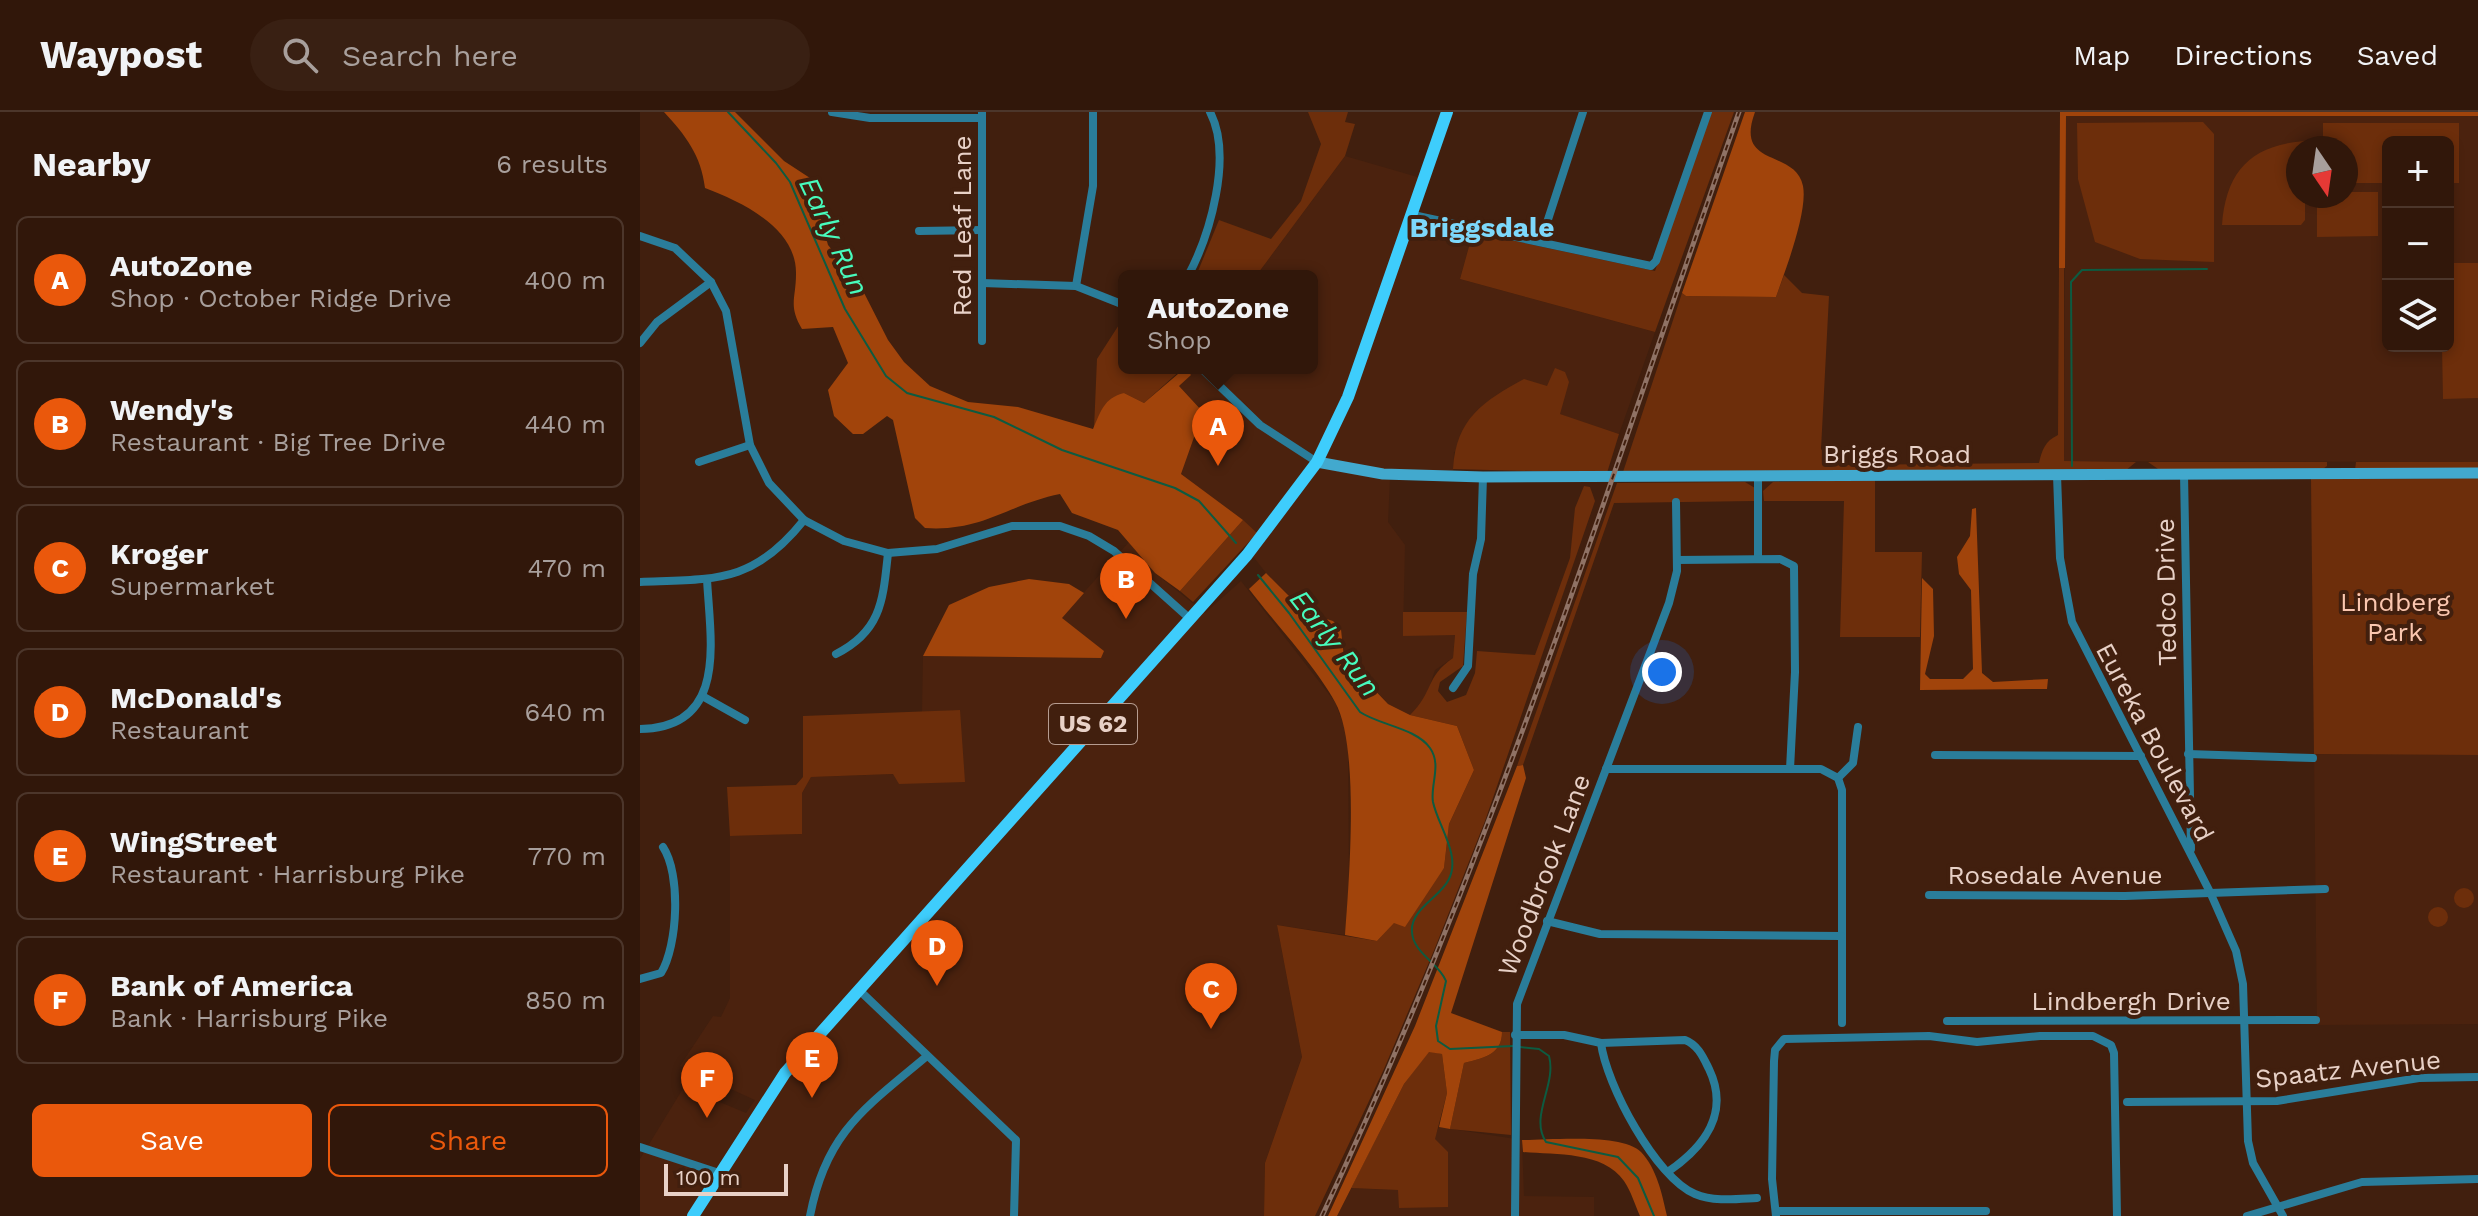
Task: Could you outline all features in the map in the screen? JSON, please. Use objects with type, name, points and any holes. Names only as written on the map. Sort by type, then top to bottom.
[{"type":"main road","name":"US 62","points":[[693,1216],[779,1081],[857,988],[1261,538],[1317,462],[1348,397],[1447,112]]},
{"type":"street","points":[[832,112],[870,118],[982,115]]},
{"type":"street","points":[[1076,286],[1093,186],[1093,112]]},
{"type":"street","points":[[1191,270],[1203,246],[1214,203],[1217,138],[1210,112]]},
{"type":"street","points":[[1541,241],[1583,112]]},
{"type":"street","points":[[1413,215],[1647,265],[1656,261],[1708,112]]},
{"type":"street","name":"Red Leaf Lane","points":[[982,115],[982,341]]},
{"type":"street","points":[[919,231],[982,230]]},
{"type":"street","points":[[640,236],[675,248],[711,282],[726,311],[750,445],[769,483],[804,520],[844,541],[888,553],[937,549],[1012,526],[1060,526],[1089,536],[1114,551],[1189,618]]},
{"type":"street","points":[[640,343],[657,322],[711,282]]},
{"type":"street","points":[[982,283],[1076,286],[1118,303]]},
{"type":"street","points":[[1207,374],[1260,425],[1317,462]]},
{"type":"street","points":[[699,462],[750,445]]},
{"type":"street","name":"Briggs Road","points":[[1317,462],[1383,474],[1483,477],[2478,473]]},
{"type":"street","name":"Tedco Drive","points":[[2184,474],[2191,854]]},
{"type":"street","name":"Eureka Boulevard","points":[[2057,475],[2061,571],[2072,622],[2088,660],[2210,892],[2240,967],[2246,1101],[2252,1158],[2280,1212]]},
{"type":"street","points":[[1453,688],[1468,666],[1473,574],[1481,539],[1483,477]]},
{"type":"street","points":[[1758,477],[1758,559]]},
{"type":"street","name":"Woodbrook Lane","points":[[1515,1216],[1515,1043],[1519,995],[1669,603],[1677,560],[1676,502]]},
{"type":"street","points":[[640,582],[707,579],[736,574],[763,562],[804,520]]},
{"type":"street","points":[[836,654],[865,636],[879,611],[888,553]]},
{"type":"street","points":[[1677,560],[1786,560],[1795,569],[1790,769]]},
{"type":"street","points":[[640,729],[678,720],[704,697],[711,665],[707,579]]},
{"type":"street","points":[[704,697],[745,720]]},
{"type":"street","points":[[1838,778],[1853,763],[1858,727]]},
{"type":"street","points":[[2188,754],[2313,758]]},
{"type":"street","points":[[1935,755],[2141,756]]},
{"type":"street","points":[[1606,769],[1821,769],[1838,778],[1842,790],[1842,1023]]},
{"type":"street","points":[[640,979],[660,977],[670,959],[674,941],[672,861],[663,847]]},
{"type":"street","name":"Rosedale Avenue","points":[[1929,895],[2079,897],[2325,889]]},
{"type":"street","points":[[1547,921],[1582,933],[1621,936],[1841,936]]},
{"type":"street","points":[[857,988],[1016,1140],[1014,1216]]},
{"type":"street","name":"Lindbergh Drive","points":[[1947,1021],[2316,1020]]},
{"type":"street","points":[[1515,1043],[1564,1035],[1601,1043],[1685,1040],[1697,1046],[1717,1098],[1712,1127],[1702,1145],[1669,1171]]},
{"type":"street","points":[[1986,1211],[1776,1214],[1772,1179],[1773,1084],[1775,1050],[1781,1042],[1801,1036],[1929,1036],[1977,1042],[2040,1036],[2093,1036],[2111,1045],[2115,1061],[2117,1216]]},
{"type":"street","points":[[1601,1043],[1612,1087],[1623,1110],[1687,1190],[1704,1197],[1757,1198]]},
{"type":"street","points":[[810,1216],[817,1182],[830,1151],[856,1117],[927,1056]]},
{"type":"street","name":"Spaatz Avenue","points":[[2127,1102],[2246,1101],[2320,1096],[2419,1078],[2478,1077]]},
{"type":"street","points":[[640,1147],[719,1173]]},
{"type":"street","points":[[2247,1216],[2280,1212],[2362,1182],[2478,1179]]},
{"type":"shaded area","points":[[664,112],[735,112],[784,161],[810,178],[828,245],[859,283],[888,340],[904,362],[930,386],[968,402],[1018,407],[1093,429],[1104,406],[1112,398],[1124,393],[1144,403],[1178,374],[1190,374],[1179,386],[1203,412],[1181,474],[1243,520],[1180,591],[1155,573],[1118,530],[1072,513],[1060,494],[980,522],[925,528],[915,518],[893,420],[887,416],[863,434],[853,434],[834,416],[828,390],[848,363],[833,327],[802,329],[794,308],[794,258],[787,243],[765,219],[705,188],[700,166],[679,129]]},
{"type":"shaded area","points":[[1745,112],[1755,112],[1751,130],[1753,142],[1759,150],[1789,166],[1798,174],[1803,186],[1802,211],[1790,257],[1776,297],[1686,296],[1682,293]]},
{"type":"shaded area","points":[[2060,112],[2478,112],[2478,116],[2066,116],[2065,268],[2059,268]]},
{"type":"shaded area","points":[[2065,116],[2478,116],[2478,462],[2064,461]]},
{"type":"shaded area","points":[[1345,156],[1421,178],[1407,217],[1473,232],[1460,279],[1655,332],[1619,434],[1559,414],[1548,386],[1454,452],[1453,477],[1390,478],[1388,522],[1405,545],[1403,635],[1455,635],[1453,658],[1435,670],[1425,701],[1410,715],[1388,704],[1344,658],[1341,629],[1333,621],[1306,612],[1266,573],[1245,546],[1256,532],[1181,474],[1203,412],[1179,386],[1189,374],[1318,374],[1318,270],[1260,270]]},
{"type":"shaded area","points":[[1976,508],[1982,673],[1993,682],[2048,679],[2047,689],[1920,690],[1922,578],[1933,589],[1934,636],[1925,674],[1930,679],[1963,679],[1973,669],[1971,590],[1959,574],[1957,557],[1970,536],[1972,509]]},
{"type":"shaded area","points":[[1129,542],[1155,573],[1205,613],[1241,581],[1335,702],[1348,736],[1349,883],[1345,935],[1277,925],[1302,1057],[1265,1163],[1264,1216],[640,1216],[640,1159],[684,1087],[746,1113],[755,1100],[680,1066],[713,1016],[721,1017],[730,998],[730,836],[802,834],[802,793],[811,777],[894,774],[960,710],[922,712],[923,656],[1101,657],[1103,651],[1061,618]]},
{"type":"shaded area","points":[[1266,573],[1305,612],[1333,621],[1341,629],[1344,658],[1388,704],[1410,715],[1457,726],[1474,770],[1449,824],[1444,868],[1405,927],[1394,923],[1377,941],[1345,935],[1351,815],[1348,749],[1343,722],[1335,702],[1317,675],[1249,589]]},
{"type":"shaded area","points":[[1029,579],[1069,584],[1084,593],[1062,618],[1104,651],[1101,658],[923,656],[949,605],[989,587]]},
{"type":"shaded area","points":[[2314,754],[2478,755],[2478,1024],[2317,1025]]},
{"type":"shaded area","points":[[1523,765],[1526,778],[1451,1013],[1502,1032],[1499,1046],[1490,1054],[1464,1063],[1450,1129],[1439,1127],[1447,1093],[1442,1054],[1429,1052],[1404,1084],[1337,1216],[1328,1216],[1415,1026],[1517,766]]},
{"type":"shaded area","points":[[1439,1127],[1522,1140],[1524,1196],[1594,1197],[1594,1216],[1337,1216],[1351,1188],[1399,1190],[1399,1207]]},
{"type":"shaded area","points":[[1585,1139],[1632,1146],[1651,1166],[1667,1216],[1640,1216],[1624,1181],[1604,1164],[1578,1156],[1523,1152],[1522,1140]]},
{"type":"green space","points":[[1308,112],[1348,112],[1345,122],[1355,124],[1345,156],[1260,270],[1198,270],[1219,220],[1271,239],[1301,201],[1321,144]]},
{"type":"green space","points":[[1711,112],[1734,112],[1655,332],[1460,279],[1473,232],[1655,271]]},
{"type":"green space","points":[[2203,122],[2214,134],[2214,262],[2140,259],[2095,242],[2078,179],[2077,123]]},
{"type":"green space","points":[[2323,123],[2459,123],[2459,183],[2454,183],[2454,136],[2382,136],[2382,183],[2358,183],[2358,136],[2323,136]]},
{"type":"green space","points":[[2286,144],[2286,208],[2305,208],[2305,220],[2301,225],[2222,225],[2224,206],[2236,176],[2244,165],[2269,148]]},
{"type":"green space","points":[[2358,192],[2378,192],[2378,236],[2317,237],[2317,208],[2358,208]]},
{"type":"green space","points":[[2454,263],[2478,263],[2478,398],[2443,399],[2442,352],[2454,352]]},
{"type":"green space","points":[[2059,268],[2064,268],[2064,461],[2136,462],[2125,471],[1623,472],[1682,293],[1686,296],[1776,297],[1784,275],[1802,293],[1829,296],[1821,449],[1831,461],[1844,465],[2039,463],[2045,446],[2058,435]]},
{"type":"green space","points":[[1118,326],[1118,374],[1176,374],[1144,403],[1124,393],[1094,429],[1097,359]]},
{"type":"green space","points":[[1555,368],[1565,372],[1569,382],[1560,414],[1619,434],[1607,473],[1453,469],[1460,437],[1475,413],[1496,395],[1524,379],[1547,386]]},
{"type":"green space","points":[[2148,462],[2327,462],[2327,466],[2320,471],[2161,471]]},
{"type":"green space","points":[[2356,462],[2478,462],[2478,469],[2355,470]]},
{"type":"green space","name":"Lindberg Park","points":[[2478,478],[2478,755],[2314,754],[2311,479]]},
{"type":"green space","points":[[1875,480],[1875,552],[1922,552],[1920,637],[1840,637],[1844,501],[1764,501],[1763,491],[1773,482]]},
{"type":"green space","points":[[1745,482],[1755,488],[1754,501],[1614,503],[1523,765],[1517,766],[1617,483]]},
{"type":"green space","points":[[1584,486],[1590,487],[1595,501],[1485,821],[1384,1069],[1315,1216],[1264,1216],[1265,1163],[1302,1057],[1277,925],[1377,941],[1444,868],[1449,824],[1474,770],[1457,726],[1410,715],[1423,699],[1433,678],[1453,658],[1455,635],[1403,636],[1403,612],[1467,612],[1463,666],[1440,682],[1438,691],[1447,702],[1466,695],[1475,673],[1477,651],[1535,655],[1570,558],[1575,508]]},
{"type":"green space","points":[[1243,520],[1257,533],[1193,602],[1180,591]]},
{"type":"green space","points":[[960,710],[965,782],[899,784],[893,774],[811,777],[802,793],[802,834],[730,836],[727,787],[796,785],[803,777],[803,716]]},
{"type":"green space","points":[[2460,888],[2468,888],[2474,898],[2468,908],[2460,908],[2454,902],[2454,894]]},
{"type":"green space","points":[[2438,907],[2445,910],[2448,917],[2445,924],[2438,927],[2431,924],[2428,917],[2431,910]]},
{"type":"green space","points":[[1502,1032],[1510,1032],[1511,1135],[1450,1129],[1464,1063],[1495,1051]]},
{"type":"green space","points":[[1429,1051],[1442,1054],[1447,1093],[1435,1139],[1448,1152],[1448,1207],[1399,1208],[1398,1190],[1351,1188],[1404,1084]]},
{"type":"waterway","name":"Early Run","points":[[728,112],[790,182],[845,309],[886,376],[907,393],[994,417],[1062,450],[1175,488],[1199,501],[1236,543]]},
{"type":"waterway","points":[[2072,466],[2071,282],[2082,270],[2207,269]]},
{"type":"waterway","name":"Early Run","points":[[1258,575],[1360,712],[1407,731],[1430,748],[1435,761],[1433,802],[1451,850],[1452,870],[1445,886],[1420,910],[1412,932],[1421,952],[1446,981],[1436,1026],[1438,1041],[1450,1049],[1513,1046]]},
{"type":"waterway","name":"Early Run","points":[[1520,1047],[1539,1049],[1549,1056],[1550,1078],[1540,1122],[1546,1142],[1618,1157],[1638,1178],[1654,1216]]},
{"type":"railway","points":[[1322,1216],[1383,1082],[1493,808],[1545,670],[1739,112]]},
{"type":"place","name":"AutoZone","points":[[1218,466]]},
{"type":"place","name":"Wendy's","points":[[1126,619]]},
{"type":"place","name":"McDonald's","points":[[937,986]]},
{"type":"place","name":"Kroger","points":[[1211,1029]]},
{"type":"place","name":"WingStreet","points":[[812,1098]]},
{"type":"place","name":"Bank of America","points":[[707,1118]]},
{"type":"district","name":"Briggsdale","points":[[1482,227]]}]
